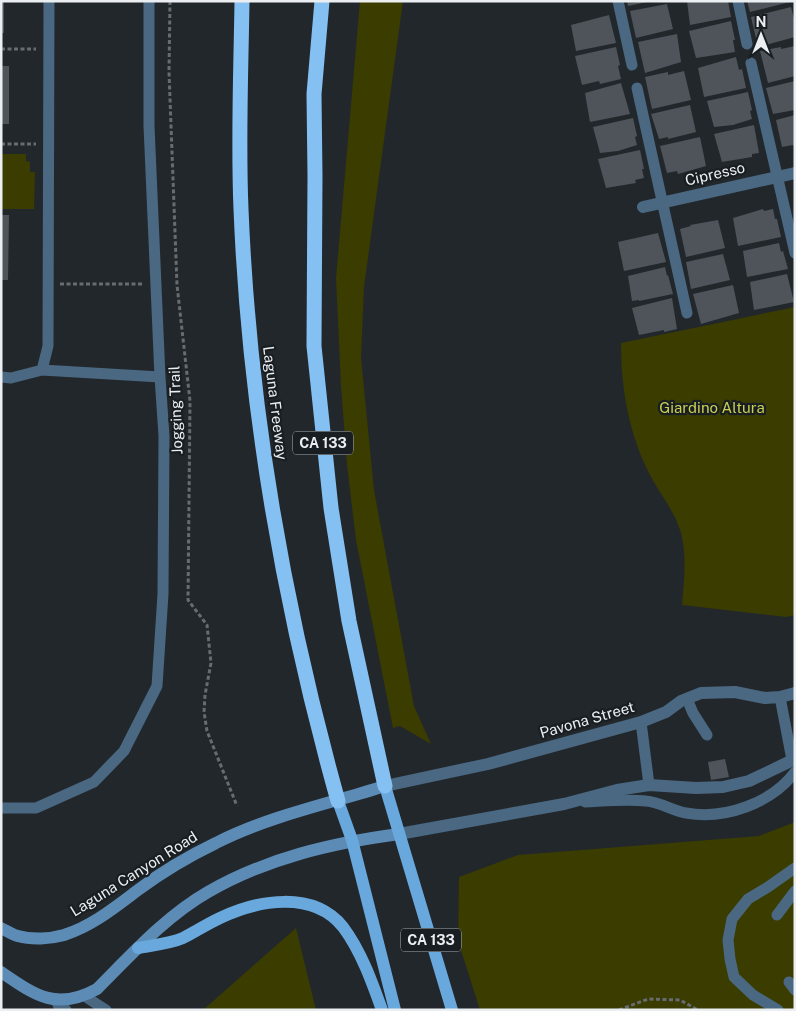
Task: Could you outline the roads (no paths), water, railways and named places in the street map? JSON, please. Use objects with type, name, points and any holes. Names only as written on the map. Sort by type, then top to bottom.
[{"type":"highway","name":"Laguna Freeway","points":[[242,1],[241,208],[257,410],[282,564],[320,733],[338,801]]},
{"type":"highway","name":"CA 133","points":[[322,1],[314,94],[314,346],[334,526],[349,621],[385,786]]},
{"type":"main road","name":"Laguna Canyon Road","points":[[1,928],[19,936],[52,938],[63,935],[84,927],[109,912],[172,867],[216,843],[263,821],[385,786]]},
{"type":"main road","name":"CA 133","points":[[385,786],[452,1010]]},
{"type":"main road","name":"CA 133","points":[[338,801],[352,840],[395,1010]]},
{"type":"main road","points":[[1,972],[40,998],[62,1007],[86,997],[97,989],[138,948],[207,892],[271,863],[352,840],[399,834]]},
{"type":"main road","points":[[138,948],[164,944],[182,938],[220,917],[250,907],[280,901],[312,906],[334,918],[342,927],[363,964],[382,1010]]},
{"type":"street","name":"Cipresso","points":[[643,207],[795,173]]},
{"type":"street","name":"Pavona Street","points":[[385,786],[488,764],[641,722],[666,712],[687,699],[701,694],[735,692],[765,698],[795,693]]},
{"type":"street","points":[[399,834],[564,804],[617,790],[649,785],[696,788],[723,787],[749,781],[794,764]]},
{"type":"lane","points":[[42,370],[48,346],[49,1]]},
{"type":"lane","points":[[1,808],[36,808],[94,782],[124,751],[157,686],[163,594],[164,436],[149,126],[149,1]]},
{"type":"lane","points":[[618,1],[632,66]]},
{"type":"lane","points":[[738,1],[747,44]]},
{"type":"lane","points":[[751,63],[795,253]]},
{"type":"lane","points":[[637,88],[687,313]]},
{"type":"lane","points":[[1,378],[11,378],[42,370],[160,376]]},
{"type":"lane","points":[[564,804],[624,800],[649,801],[686,814],[718,814],[742,809],[766,798],[787,783],[794,764],[780,697]]},
{"type":"lane","points":[[687,699],[693,713],[708,735]]},
{"type":"lane","points":[[641,722],[649,785]]},
{"type":"lane","points":[[778,1010],[752,995],[734,977],[728,940],[732,920],[748,898],[795,868]]},
{"type":"lane","points":[[777,915],[795,890]]},
{"type":"lane","points":[[86,997],[106,1010]]},
{"type":"park label","name":"Giardino Altura","points":[[712,408]]}]
